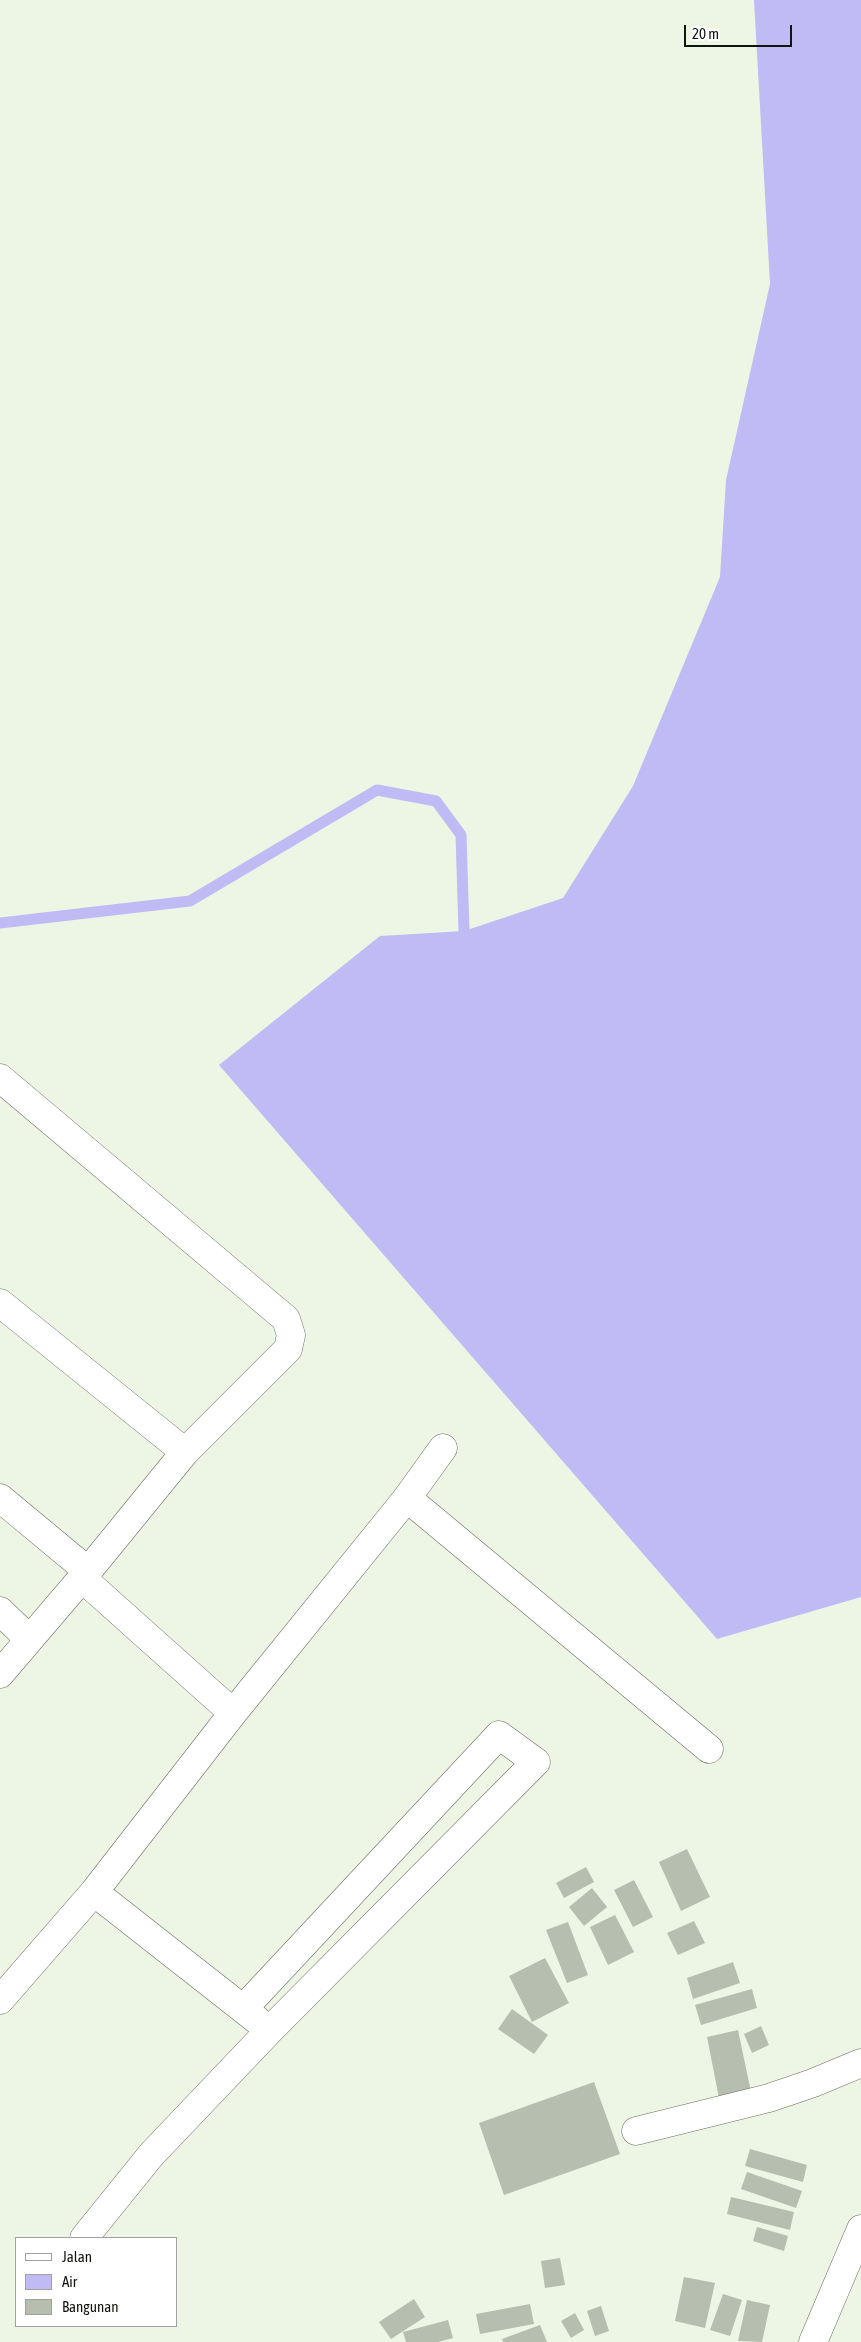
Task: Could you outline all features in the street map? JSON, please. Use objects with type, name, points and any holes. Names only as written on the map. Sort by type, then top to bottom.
[{"type":"street","points":[[0,1078],[286,1319],[291,1335],[288,1349],[185,1452],[85,1575],[0,1674]]},
{"type":"street","points":[[0,1303],[185,1452]]},
{"type":"street","points":[[0,2000],[94,1892],[233,1712],[407,1498],[443,1448]]},
{"type":"street","points":[[0,1498],[233,1712]]},
{"type":"street","points":[[407,1498],[709,1749]]},
{"type":"street","points":[[0,1611],[29,1639]]},
{"type":"street","points":[[85,2237],[151,2155],[270,2030],[536,1762],[499,1736],[243,2009]]},
{"type":"street","points":[[94,1892],[270,2030]]},
{"type":"street","points":[[636,2131],[769,2098],[813,2083],[861,2063]]},
{"type":"street","points":[[813,2342],[861,2229]]},
{"type":"water","points":[[754,0],[861,0],[861,1597],[717,1639],[219,1065],[380,936],[464,931],[563,898],[633,786],[720,577],[726,480],[770,284]]},
{"type":"building","points":[[687,1849],[710,1897],[681,1911],[659,1862]]},
{"type":"building","points":[[586,1867],[594,1882],[564,1898],[556,1883]]},
{"type":"building","points":[[634,1880],[653,1917],[633,1927],[614,1890]]},
{"type":"building","points":[[592,1888],[607,1907],[584,1926],[569,1907]]},
{"type":"building","points":[[615,1915],[634,1952],[608,1965],[590,1927]]},
{"type":"building","points":[[694,1921],[705,1943],[678,1955],[667,1933]]},
{"type":"building","points":[[568,1922],[588,1975],[567,1983],[546,1930]]},
{"type":"building","points":[[545,1958],[569,2003],[532,2022],[509,1976]]},
{"type":"building","points":[[733,1962],[740,1983],[693,1999],[687,1978]]},
{"type":"building","points":[[752,1989],[757,2008],[701,2025],[695,2005]]},
{"type":"building","points":[[512,2009],[548,2035],[534,2054],[498,2029]]},
{"type":"building","points":[[761,2026],[769,2045],[752,2053],[744,2034]]},
{"type":"building","points":[[738,2030],[751,2092],[719,2098],[707,2037]]},
{"type":"building","points":[[594,2082],[620,2154],[504,2195],[479,2123]]},
{"type":"building","points":[[750,2149],[807,2165],[803,2182],[745,2166]]},
{"type":"building","points":[[747,2172],[802,2191],[796,2208],[741,2189]]},
{"type":"building","points":[[731,2197],[794,2212],[790,2230],[727,2214]]},
{"type":"building","points":[[757,2227],[788,2236],[784,2251],[753,2241]]},
{"type":"building","points":[[560,2258],[565,2285],[545,2288],[541,2261]]},
{"type":"building","points":[[684,2277],[715,2283],[705,2328],[675,2321]]},
{"type":"building","points":[[723,2294],[742,2300],[730,2336],[710,2330]]},
{"type":"building","points":[[414,2299],[425,2317],[391,2339],[379,2322]]},
{"type":"building","points":[[747,2300],[770,2305],[762,2342],[738,2341]]},
{"type":"building","points":[[530,2304],[534,2324],[480,2334],[476,2314]]},
{"type":"building","points":[[601,2306],[609,2331],[595,2336],[587,2311]]},
{"type":"building","points":[[575,2313],[584,2330],[571,2338],[561,2321]]},
{"type":"building","points":[[448,2320],[453,2338],[438,2342],[406,2342],[403,2332]]},
{"type":"building","points":[[540,2325],[547,2342],[503,2342],[502,2339]]},
{"type":"waterway","points":[[0,923],[190,901],[377,790],[436,801],[461,835],[464,931]]}]
